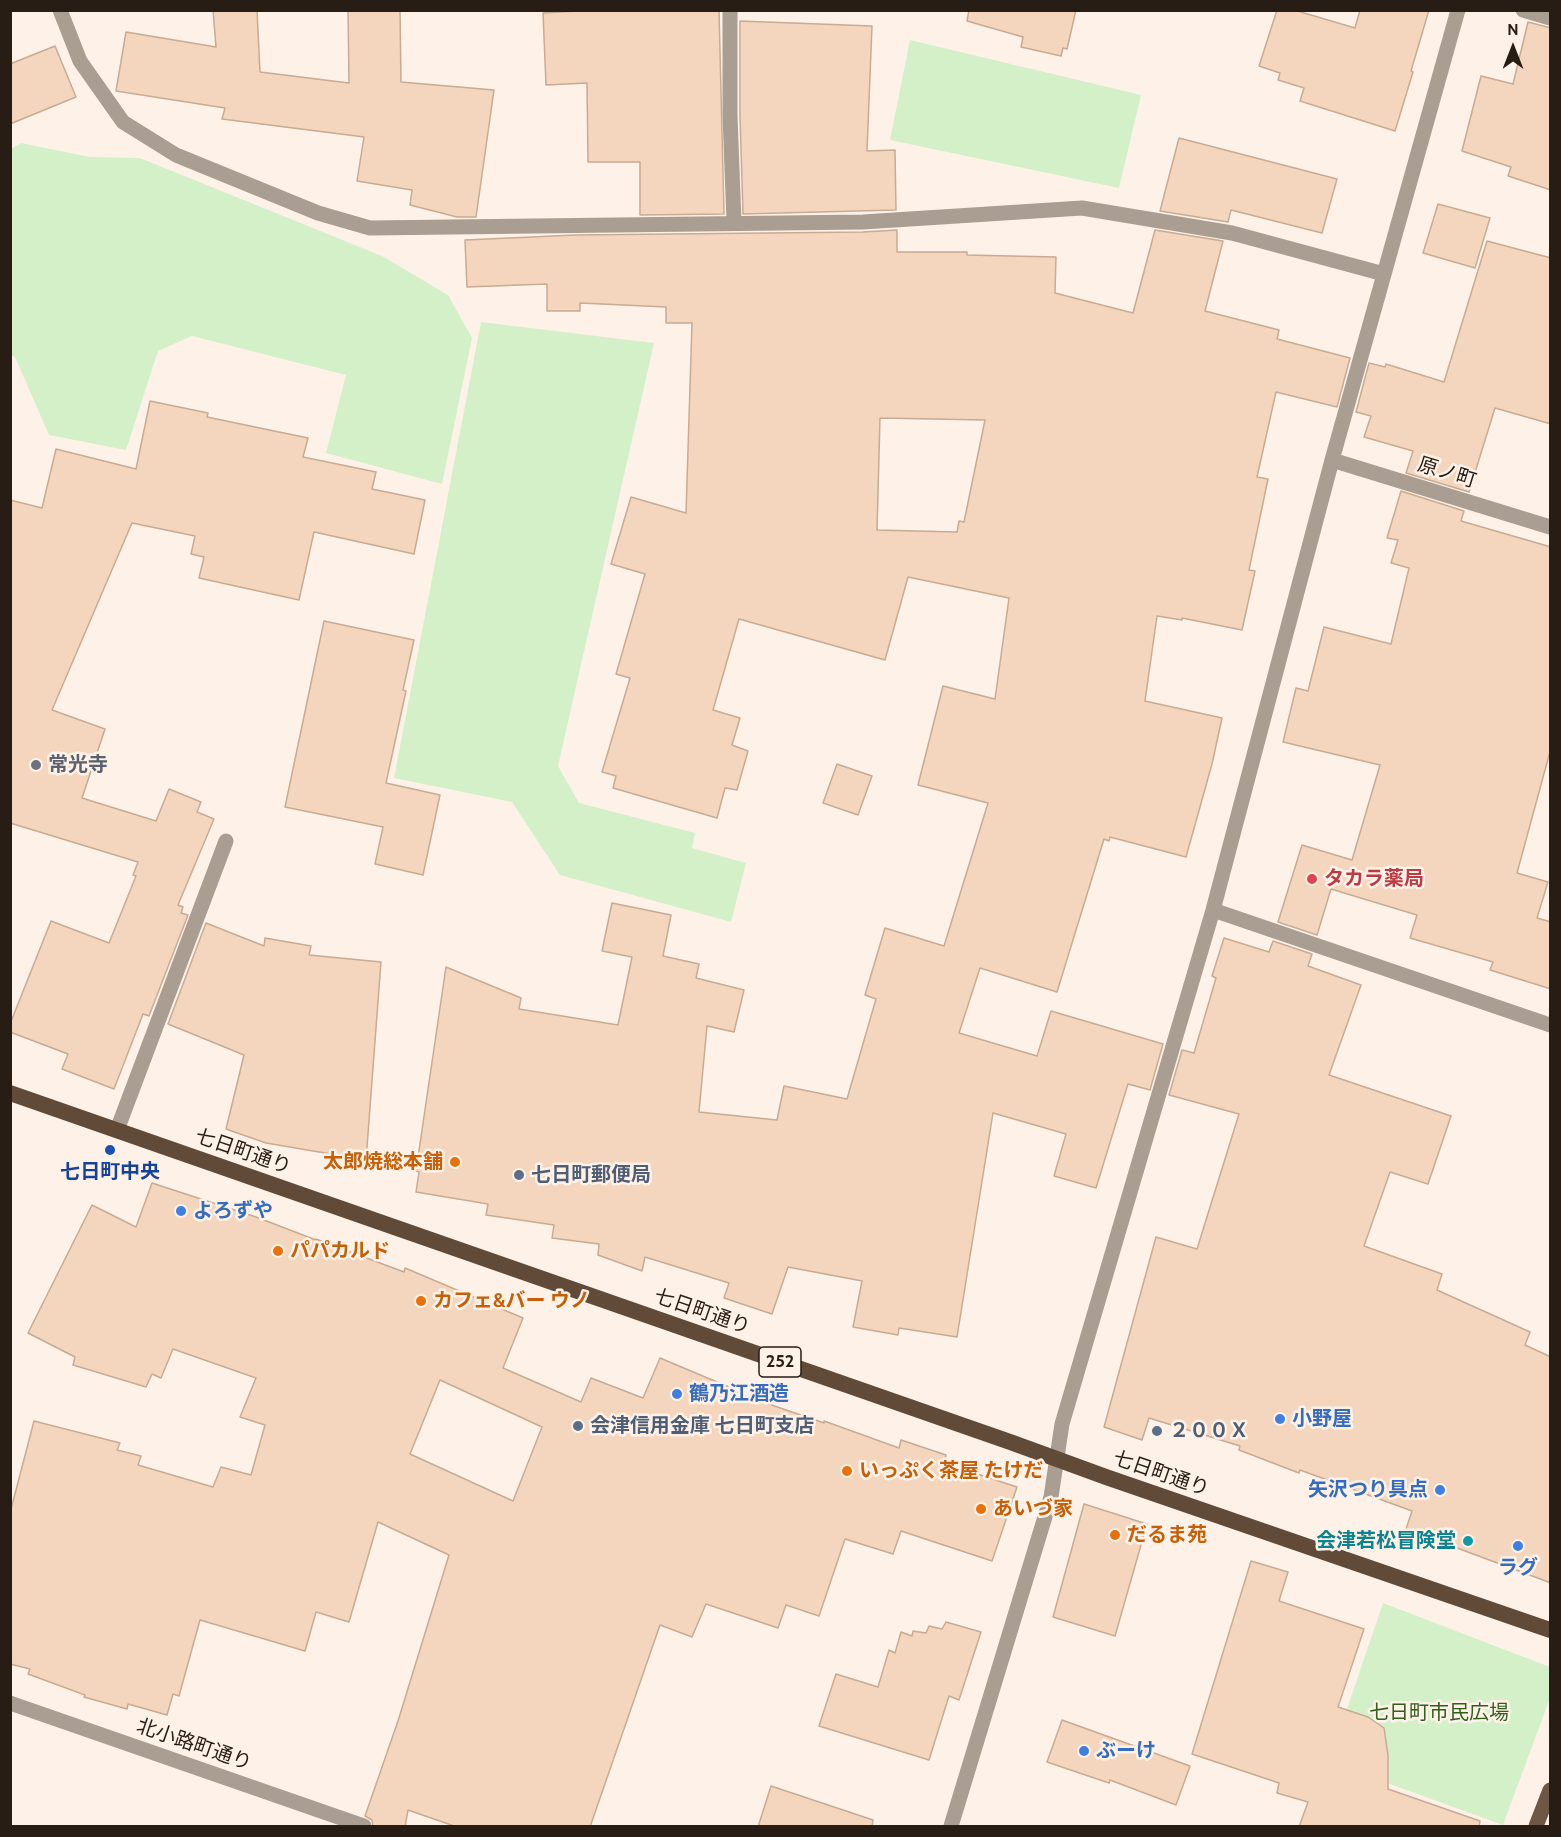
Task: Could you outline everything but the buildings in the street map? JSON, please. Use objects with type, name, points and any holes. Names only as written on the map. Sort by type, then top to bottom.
[{"type":"highway","name":"七日町通り","points":[[10,1093],[1551,1630]]},
{"type":"main road","points":[[1536,1827],[1551,1790]]},
{"type":"street","points":[[60,10],[80,61],[123,122],[176,155],[318,213],[370,228],[863,222],[1082,208],[1232,233],[1384,274]]},
{"type":"street","points":[[730,10],[730,116],[734,222]]},
{"type":"street","points":[[951,1827],[1049,1505],[1065,1415],[1214,910],[1332,460],[1458,10]]},
{"type":"street","points":[[1522,10],[1551,18]]},
{"type":"street","name":"原ノ町","points":[[1332,460],[1551,527]]},
{"type":"street","points":[[117,1130],[226,841]]},
{"type":"street","points":[[1214,910],[1551,1025]]},
{"type":"street","name":"北小路町通り","points":[[10,1702],[364,1827]]},
{"type":"green space","points":[[910,40],[1141,95],[1119,188],[890,140]]},
{"type":"green space","points":[[21,143],[90,157],[140,158],[382,256],[448,295],[472,338],[442,484],[326,453],[346,375],[192,336],[158,351],[126,450],[49,435],[15,357],[11,355],[11,149]]},
{"type":"green space","points":[[481,322],[654,343],[558,766],[579,803],[695,833],[692,848],[746,863],[731,922],[560,875],[512,802],[394,778]]},
{"type":"green space","name":"七日町市民広場","points":[[1383,1603],[1550,1667],[1550,1698],[1503,1825],[1329,1762]]},
{"type":"place","name":"常光寺","points":[[36,765]]},
{"type":"place","name":"タカラ薬局","points":[[1312,879]]},
{"type":"place","name":"七日町中央","points":[[110,1150]]},
{"type":"place","name":"太郎焼総本舗","points":[[455,1162]]},
{"type":"place","name":"七日町郵便局","points":[[519,1175]]},
{"type":"place","name":"よろずや","points":[[181,1211]]},
{"type":"place","name":"パパカルド","points":[[278,1251]]},
{"type":"place","name":"カフェ&バー ウノ","points":[[421,1301]]},
{"type":"place","name":"鶴乃江酒造","points":[[677,1394]]},
{"type":"place","name":"小野屋","points":[[1280,1419]]},
{"type":"place","name":"会津信用金庫 七日町支店","points":[[578,1426]]},
{"type":"place","name":"２００Ｘ","points":[[1157,1431]]},
{"type":"place","name":"いっぷく茶屋 たけだ","points":[[847,1471]]},
{"type":"place","name":"矢沢つり具点","points":[[1440,1490]]},
{"type":"place","name":"あいづ家","points":[[981,1509]]},
{"type":"place","name":"だるま苑","points":[[1115,1535]]},
{"type":"place","name":"会津若松冒険堂","points":[[1468,1541]]},
{"type":"place","name":"ラグ","points":[[1518,1546]]},
{"type":"place","name":"ぶーけ","points":[[1084,1751]]}]
